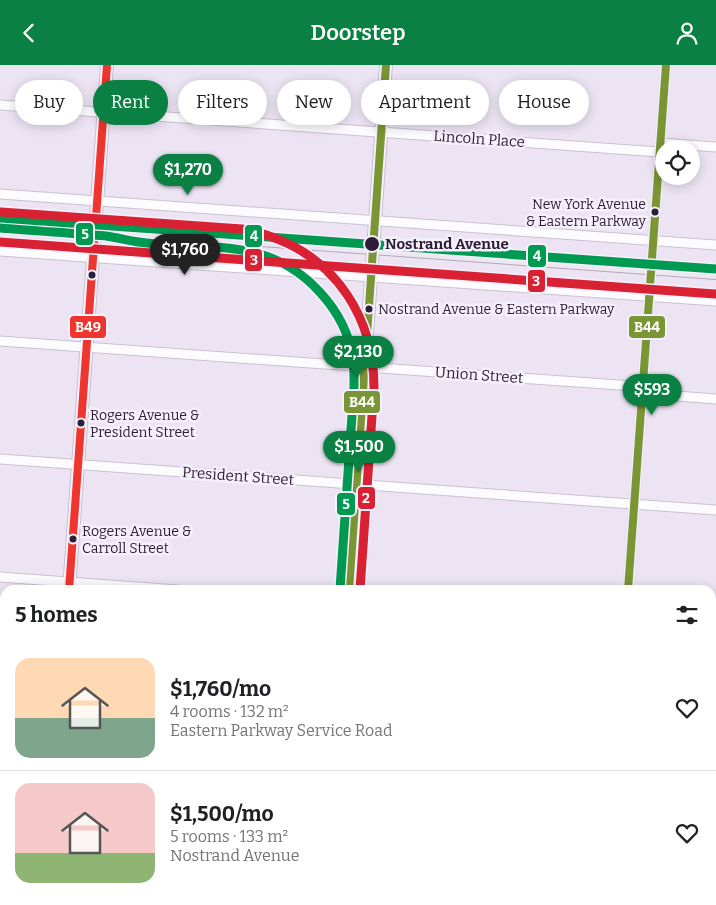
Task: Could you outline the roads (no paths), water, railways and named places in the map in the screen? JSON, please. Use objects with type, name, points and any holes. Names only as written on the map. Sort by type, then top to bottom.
[{"type":"main road","points":[[106,80],[107,65]]},
{"type":"main road","points":[[348,585],[386,65]]},
{"type":"main road","points":[[69,585],[102,125]]},
{"type":"main road","points":[[0,220],[716,272]]},
{"type":"street","points":[[661,140],[666,65]]},
{"type":"street","name":"Lincoln Place","points":[[0,105],[93,111]]},
{"type":"street","name":"Lincoln Place","points":[[168,117],[381,132],[655,147]]},
{"type":"street","name":"Lincoln Place","points":[[700,147],[716,147]]},
{"type":"street","points":[[628,585],[657,185]]},
{"type":"street","points":[[0,195],[716,245]]},
{"type":"street","points":[[0,251],[716,301]]},
{"type":"street","name":"Union Street","points":[[0,341],[633,386],[651,394],[716,399]]},
{"type":"street","name":"President Street","points":[[0,459],[716,510]]},
{"type":"street","points":[[0,577],[61,585]]},
{"type":"metro line","name":"4","points":[[0,218],[716,269]]},
{"type":"metro line","name":"5","points":[[0,228],[106,236],[161,244],[243,250],[274,259],[306,279],[320,292],[342,323],[349,341],[354,366],[340,585]]},
{"type":"place","name":"New York Avenue & Eastern Parkway","points":[[655,212]]},
{"type":"place","name":"Nostrand Avenue","points":[[372,244]]},
{"type":"place","name":"Nostrand Avenue & Eastern Parkway","points":[[369,309]]},
{"type":"place","name":"Rogers Avenue & President Street","points":[[81,423]]},
{"type":"place","name":"Rogers Avenue & Carroll Street","points":[[73,539]]}]
